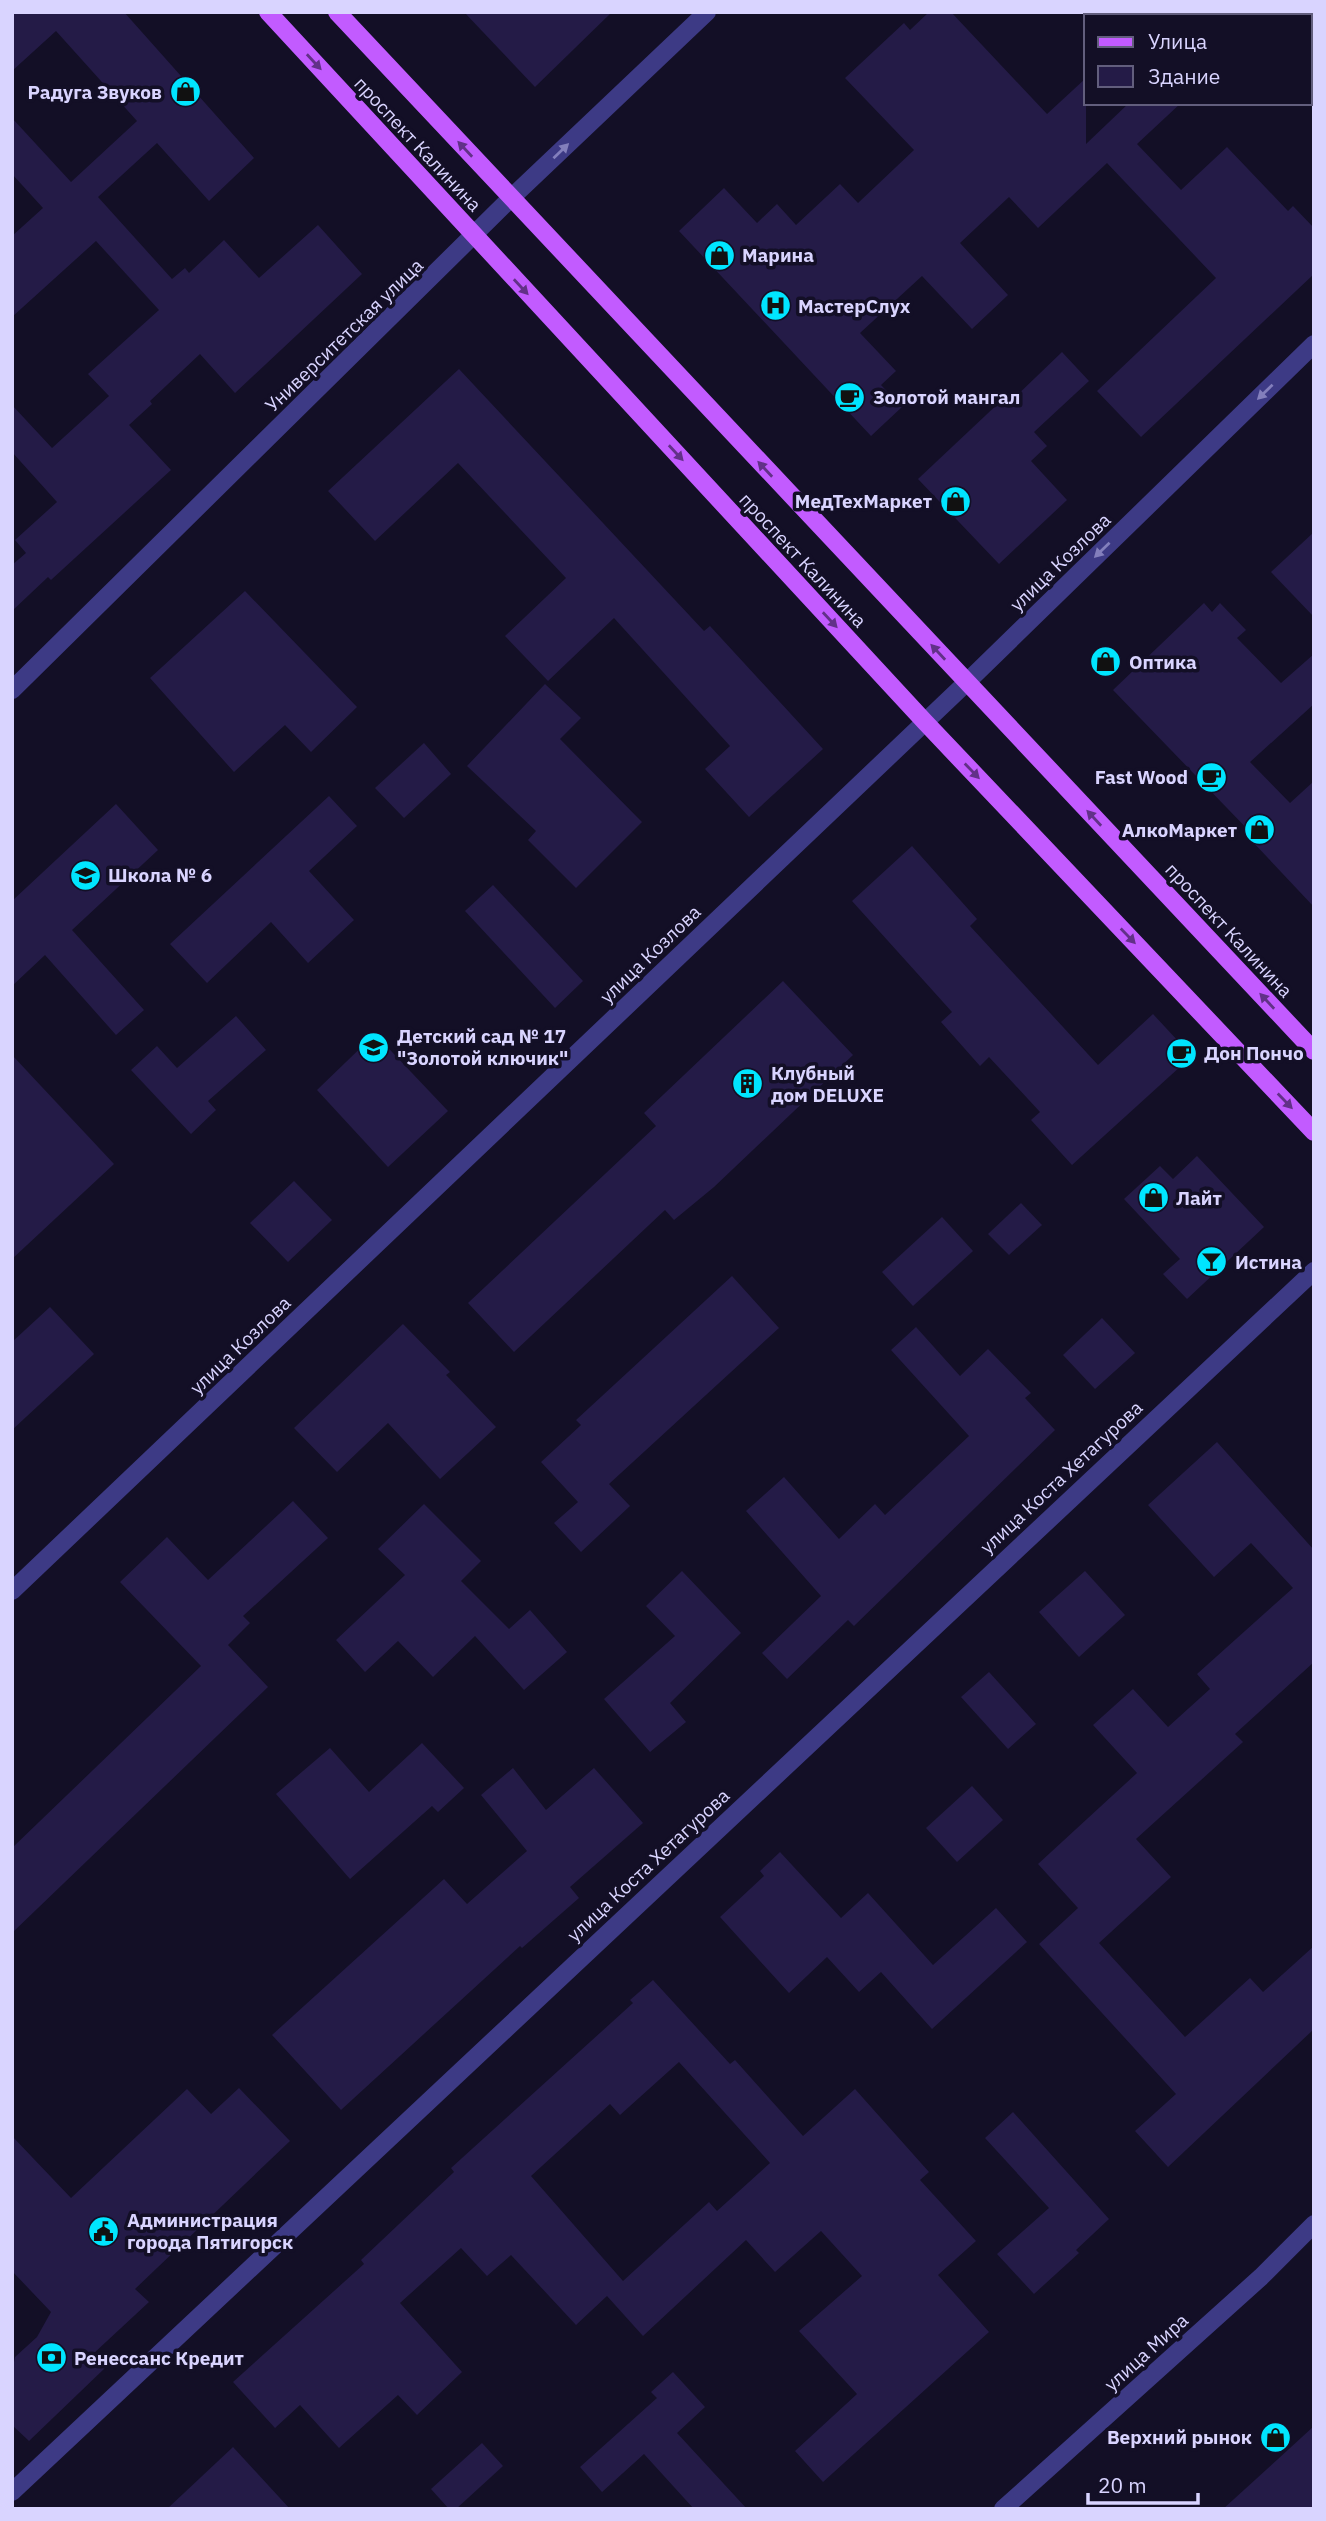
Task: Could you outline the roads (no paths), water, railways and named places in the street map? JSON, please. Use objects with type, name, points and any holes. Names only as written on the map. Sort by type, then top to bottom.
[{"type":"main road","name":"проспект Калинина","points":[[268,12],[925,722],[1314,1132]]},
{"type":"main road","name":"проспект Калинина","points":[[337,12],[1314,1051]]},
{"type":"street","name":"Университетская улица","points":[[12,690],[511,198],[707,12]]},
{"type":"street","name":"улица Козлова","points":[[12,1591],[925,722],[1314,344]]},
{"type":"street","name":"улица Коста Хетагурова","points":[[12,2492],[1314,1270]]},
{"type":"street","name":"улица Мира","points":[[1003,2509],[1261,2277],[1314,2224]]},
{"type":"place","name":"Радуга Звуков","points":[[185,92]]},
{"type":"place","name":"Марина","points":[[719,255]]},
{"type":"place","name":"МастерСлух","points":[[775,306]]},
{"type":"place","name":"Золотой мангал","points":[[850,397]]},
{"type":"place","name":"МедТехМаркет","points":[[955,501]]},
{"type":"place","name":"Оптика","points":[[1106,662]]},
{"type":"place","name":"Fast Wood","points":[[1211,777]]},
{"type":"place","name":"АлкоМаркет","points":[[1260,830]]},
{"type":"place","name":"Школа № 6","points":[[85,875]]},
{"type":"place","name":"Детский сад № 17 \"Золотой ключик\"","points":[[374,1047]]},
{"type":"place","name":"Дон Пончо","points":[[1181,1053]]},
{"type":"place","name":"Клубный дом DELUXE","points":[[748,1084]]},
{"type":"place","name":"Лайт","points":[[1153,1198]]},
{"type":"place","name":"Истина","points":[[1212,1262]]},
{"type":"place","name":"Администрация города Пятигорск","points":[[104,2231]]},
{"type":"place","name":"Ренессанс Кредит","points":[[51,2358]]},
{"type":"place","name":"Верхний рынок","points":[[1275,2437]]}]
